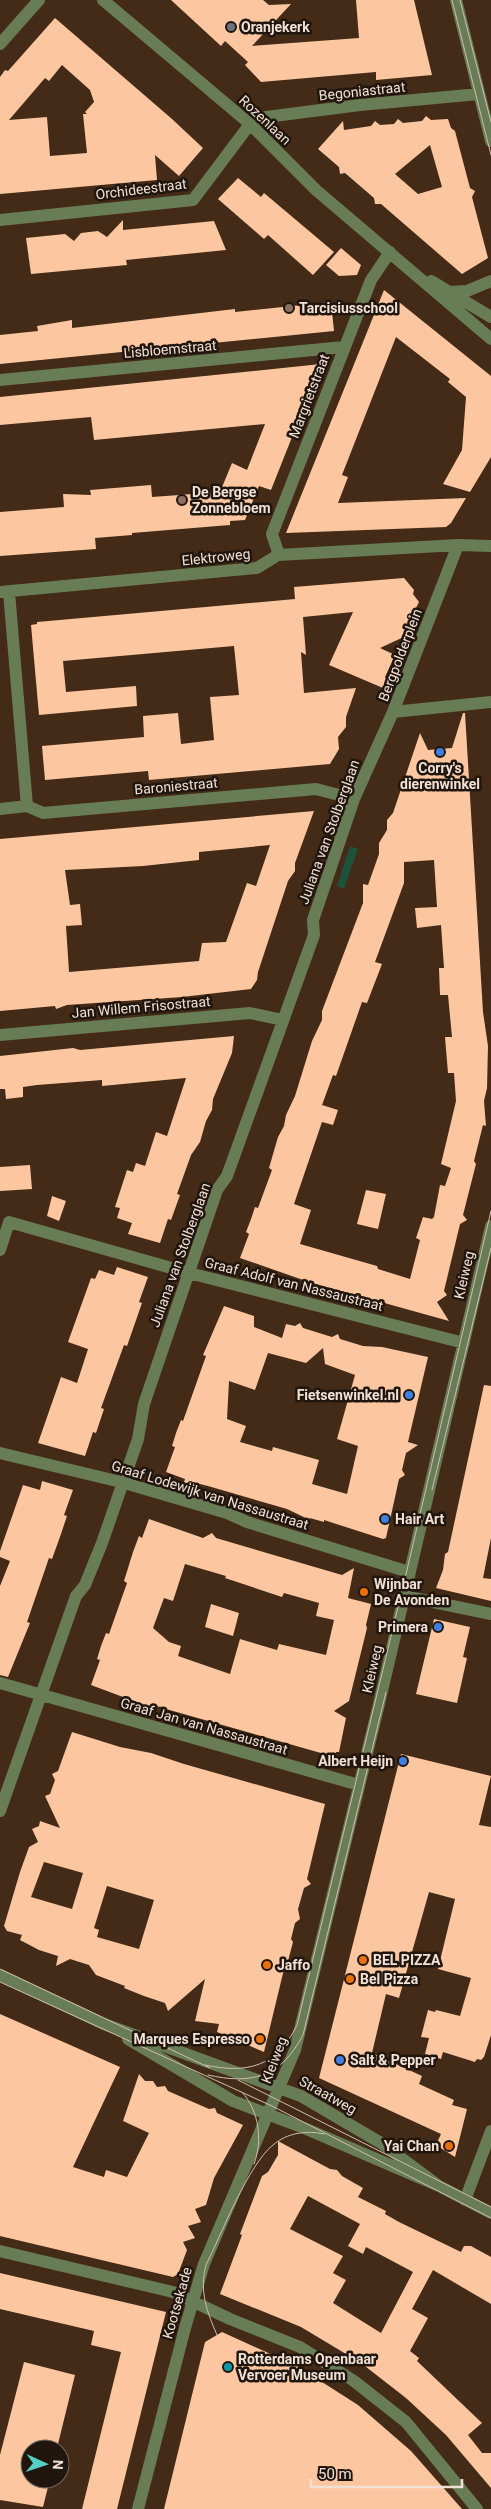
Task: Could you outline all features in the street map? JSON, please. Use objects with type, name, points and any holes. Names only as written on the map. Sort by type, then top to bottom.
[{"type":"street","points":[[0,44],[39,0]]},
{"type":"street","name":"Rozenlaan","points":[[103,0],[250,124],[316,190],[404,264],[478,330],[491,339]]},
{"type":"street","points":[[456,0],[491,137]]},
{"type":"street","name":"Begoniastraat","points":[[250,124],[276,116],[479,94]]},
{"type":"street","name":"Orchideestraat","points":[[0,220],[193,200],[250,124]]},
{"type":"street","name":"Margrietstraat","points":[[278,555],[272,534],[371,280],[390,252]]},
{"type":"street","name":"Rozenlaan","points":[[404,264],[491,317]]},
{"type":"street","points":[[450,292],[467,291],[491,281]]},
{"type":"street","name":"Lisbloemstraat","points":[[0,380],[344,347]]},
{"type":"street","name":"Bergpolderplein","points":[[458,546],[393,712],[491,702]]},
{"type":"street","name":"Elektroweg","points":[[4,592],[257,568],[278,555],[491,546]]},
{"type":"street","points":[[4,592],[27,806]]},
{"type":"street","name":"Juliana van Stolberglaan","points":[[0,1811],[76,1596],[85,1585],[102,1543],[121,1482],[138,1439],[144,1404],[217,1190],[227,1176],[314,935],[313,920],[354,799],[393,712]]},
{"type":"street","name":"Baroniestraat","points":[[0,809],[27,806],[43,813],[316,788],[354,799]]},
{"type":"street","name":"Jan Willem Frisostraat","points":[[0,1034],[250,1013],[283,1020]]},
{"type":"street","name":"Graaf Adolf van Nassaustraat","points":[[0,1250],[9,1222],[189,1273],[464,1343]]},
{"type":"street","name":"Kleiweg","points":[[268,2114],[295,2050],[305,2015],[491,1226]]},
{"type":"street","name":"Graaf Lodewijk van Nassaustraat","points":[[0,1453],[121,1482],[227,1513],[247,1522],[409,1572]]},
{"type":"street","points":[[404,1596],[491,1614]]},
{"type":"street","name":"Graaf Jan van Nassaustraat","points":[[0,1683],[359,1785]]},
{"type":"street","name":"Straatweg","points":[[0,1975],[104,2024],[280,2087],[316,2104],[381,2143],[439,2186]]},
{"type":"street","name":"Straatweg","points":[[104,2024],[233,2101],[304,2128],[439,2186],[491,2212]]},
{"type":"street","name":"Kootsekade","points":[[138,2509],[204,2264],[268,2114]]},
{"type":"street","points":[[466,2200],[491,2131]]},
{"type":"street","points":[[0,2251],[173,2292],[230,2319],[300,2347],[354,2381],[406,2422],[477,2509]]},
{"type":"green space","points":[[350,846],[358,849],[344,889],[337,886]]},
{"type":"building","points":[[171,0],[263,0],[269,5],[291,4],[252,46],[359,38],[356,0],[414,0],[432,75],[376,80],[376,72],[261,82],[245,65],[248,62],[225,41],[221,46]]},
{"type":"building","points":[[55,18],[203,148],[179,176],[155,155],[157,180],[0,194],[0,77],[5,70],[8,71]],"holes":[[[62,65],[90,90],[94,102],[85,112],[87,114],[83,114],[87,153],[50,156],[47,117],[9,120],[45,78],[49,81]]]},
{"type":"building","points":[[426,116],[431,120],[448,119],[451,128],[455,131],[470,188],[475,191],[472,197],[488,258],[462,274],[381,204],[375,204],[374,198],[345,173],[340,174],[339,167],[318,149],[343,121],[344,130],[371,126],[375,121],[380,125],[394,124],[398,119],[403,123],[422,121]],"holes":[[[430,145],[442,187],[418,194],[395,174]]]},
{"type":"building","points":[[238,178],[261,197],[264,193],[334,252],[313,275],[268,235],[264,239],[218,199]]},
{"type":"building","points":[[123,220],[123,230],[214,221],[226,250],[126,260],[127,265],[31,274],[26,238],[65,234],[74,241],[81,233],[98,231],[107,237]]},
{"type":"building","points":[[341,248],[361,265],[357,275],[339,276],[326,265]]},
{"type":"building","points":[[384,290],[491,376],[491,457],[470,492],[443,484],[462,450],[466,397],[448,382],[450,379],[396,337],[342,475],[348,477],[338,503],[466,498],[451,523],[446,527],[286,533]]},
{"type":"building","points":[[331,302],[334,331],[0,364],[0,335],[38,331],[37,326],[72,320],[72,328],[235,309],[235,312]]},
{"type":"building","points":[[321,364],[271,490],[259,486],[245,520],[230,521],[230,525],[95,538],[96,549],[0,556],[0,512],[64,507],[63,494],[91,495],[90,490],[151,485],[152,497],[220,492],[232,463],[247,470],[265,424],[94,440],[91,417],[0,425],[0,397]]},
{"type":"building","points":[[404,578],[414,590],[413,594],[419,602],[406,628],[408,635],[380,648],[395,655],[385,677],[390,691],[329,665],[353,612],[303,617],[306,655],[301,652],[304,693],[356,688],[346,717],[346,727],[338,737],[339,749],[330,764],[149,780],[148,771],[45,780],[42,746],[144,737],[143,716],[178,713],[181,744],[214,740],[210,697],[239,695],[234,646],[63,661],[66,692],[136,686],[137,706],[39,715],[31,625],[37,624],[37,622],[295,599],[294,587]]},
{"type":"building","points":[[463,713],[465,713],[483,1012],[488,1046],[487,1088],[484,1101],[486,1126],[483,1125],[474,1161],[476,1164],[463,1215],[467,1220],[460,1224],[444,1291],[447,1295],[437,1302],[449,1321],[309,1282],[240,1258],[249,1234],[246,1232],[255,1207],[258,1208],[272,1170],[269,1168],[278,1137],[295,1096],[312,1041],[322,1020],[322,1011],[363,903],[363,884],[368,885],[379,854],[379,843],[387,830],[387,820],[393,813],[420,733],[428,750],[452,748]],"holes":[[[434,860],[437,907],[415,908],[417,928],[441,925],[444,968],[439,968],[440,995],[448,995],[452,1037],[445,1037],[448,1073],[454,1073],[456,1101],[441,1164],[451,1168],[445,1186],[440,1185],[434,1217],[432,1219],[423,1217],[416,1238],[420,1240],[410,1279],[378,1269],[377,1266],[300,1244],[311,1210],[294,1204],[322,1122],[333,1125],[338,1110],[322,1105],[333,1075],[336,1076],[362,1002],[367,1003],[382,964],[375,962],[404,883],[404,862]]]},
{"type":"building","points":[[314,811],[295,863],[295,871],[288,881],[257,980],[251,989],[182,997],[67,1005],[56,1009],[55,1006],[0,1011],[0,839]],"holes":[[[270,845],[256,886],[247,883],[226,942],[202,943],[199,961],[69,972],[66,926],[82,925],[80,904],[70,905],[65,870],[143,866],[199,860],[199,852]]]},
{"type":"building","points":[[234,1036],[232,1053],[213,1099],[212,1110],[206,1121],[200,1142],[191,1155],[177,1194],[180,1195],[171,1220],[168,1219],[160,1243],[128,1234],[132,1223],[117,1218],[120,1208],[115,1207],[127,1170],[133,1172],[136,1163],[145,1166],[156,1132],[167,1136],[186,1078],[102,1086],[102,1080],[37,1085],[23,1087],[23,1097],[6,1099],[5,1089],[0,1089],[0,1056],[73,1048],[80,1050]]},
{"type":"building","points":[[30,1165],[32,1189],[0,1191],[0,1167]]},
{"type":"building","points":[[366,1190],[386,1194],[378,1229],[357,1224]]},
{"type":"building","points":[[52,1196],[66,1201],[59,1221],[47,1216]]},
{"type":"building","points":[[117,1267],[148,1277],[139,1302],[142,1303],[127,1346],[124,1345],[101,1408],[104,1409],[96,1433],[93,1432],[85,1456],[38,1443],[61,1377],[77,1383],[88,1349],[68,1342],[91,1278],[95,1279],[99,1270],[114,1275]]},
{"type":"building","points":[[224,1306],[254,1316],[254,1327],[282,1338],[286,1324],[295,1326],[300,1323],[303,1328],[332,1337],[338,1334],[340,1339],[363,1346],[382,1347],[428,1357],[408,1442],[418,1445],[406,1453],[402,1470],[405,1475],[399,1479],[386,1538],[383,1539],[324,1520],[324,1522],[310,1518],[310,1520],[287,1509],[200,1484],[196,1494],[182,1489],[185,1479],[166,1472],[175,1447],[172,1446],[176,1433],[181,1420],[183,1421],[206,1356],[203,1355]],"holes":[[[323,1348],[325,1364],[355,1375],[337,1439],[358,1446],[347,1494],[312,1484],[319,1460],[273,1447],[272,1451],[240,1442],[246,1426],[227,1419],[229,1381],[255,1390],[268,1353],[306,1363]]]},
{"type":"building","points":[[484,1385],[491,1386],[491,1538],[483,1578],[491,1579],[491,1601],[436,1588],[443,1570],[445,1554],[448,1552]]},
{"type":"building","points":[[42,1481],[73,1490],[64,1515],[67,1516],[61,1534],[52,1559],[49,1558],[27,1622],[30,1623],[8,1677],[0,1675],[0,1586],[10,1561],[0,1557],[0,1551],[23,1485],[40,1490]]},
{"type":"building","points":[[149,1519],[203,1538],[212,1533],[216,1538],[342,1575],[354,1568],[348,1598],[371,1604],[349,1701],[334,1711],[346,1718],[339,1752],[336,1752],[335,1757],[166,1709],[166,1707],[147,1706],[91,1685],[100,1660],[97,1659],[101,1646],[106,1633],[109,1634],[127,1583],[124,1581],[133,1552],[139,1536],[142,1538]],"holes":[[[185,1564],[226,1576],[225,1578],[282,1597],[284,1593],[319,1603],[316,1616],[334,1620],[326,1655],[279,1644],[277,1650],[240,1639],[230,1674],[178,1656],[181,1646],[169,1642],[153,1628],[164,1598],[173,1601]]]},
{"type":"building","points":[[211,1604],[239,1613],[233,1636],[205,1627]]},
{"type":"building","points":[[434,1619],[470,1627],[463,1657],[467,1658],[457,1703],[416,1694]]},
{"type":"building","points":[[72,1732],[325,1804],[307,1879],[311,1884],[304,1888],[298,1909],[300,1919],[295,1923],[291,1939],[293,1942],[287,1965],[285,1965],[264,2052],[217,2032],[219,2024],[195,2021],[205,1979],[168,2011],[165,2003],[124,1988],[125,1986],[96,1975],[89,1965],[70,1959],[56,1966],[58,1956],[39,1950],[20,1940],[22,1935],[7,1931],[4,1926],[20,1872],[29,1847],[38,1842],[32,1829],[39,1826],[40,1821],[60,1828],[45,1796],[50,1794],[55,1780],[52,1774],[58,1771]],"holes":[[[44,1862],[83,1873],[72,1909],[31,1897]],[[107,1886],[154,1900],[139,1949],[97,1937],[99,1930],[94,1928]]]},
{"type":"building","points":[[401,1754],[491,1776],[479,1825],[491,1827],[491,2035],[484,2057],[481,2060],[477,2059],[475,2062],[443,2052],[441,2059],[425,2054],[429,2038],[421,2037],[428,2010],[460,2016],[471,1978],[438,1969],[455,1899],[429,1892],[399,1998],[386,1994],[372,2053],[422,2076],[419,2084],[454,2100],[452,2105],[467,2109],[455,2157],[436,2145],[441,2134],[319,2078]]},
{"type":"building","points":[[0,2014],[120,2067],[73,2167],[104,2177],[106,2170],[127,2177],[149,2133],[123,2121],[139,2074],[145,2081],[153,2081],[157,2087],[165,2086],[168,2091],[209,2109],[215,2108],[217,2113],[243,2125],[214,2178],[206,2205],[195,2209],[201,2222],[188,2226],[195,2238],[183,2242],[187,2250],[178,2274],[173,2277],[0,2236]]},
{"type":"building","points":[[278,2141],[330,2169],[337,2170],[342,2176],[363,2188],[358,2197],[386,2211],[385,2214],[399,2222],[461,2252],[464,2246],[471,2246],[491,2257],[491,2304],[433,2270],[412,2309],[428,2318],[410,2351],[419,2358],[417,2361],[482,2423],[468,2435],[482,2453],[491,2453],[491,2488],[446,2435],[406,2398],[361,2363],[301,2327],[220,2294],[262,2176],[268,2172],[278,2155]],"holes":[[[308,2196],[360,2224],[348,2246],[363,2254],[366,2247],[413,2272],[381,2333],[333,2303],[346,2280],[333,2273],[343,2256],[290,2229]]]},
{"type":"building","points":[[0,2273],[166,2312],[117,2509],[82,2509],[121,2352],[91,2345],[94,2331],[0,2309]]},
{"type":"building","points":[[222,2332],[297,2366],[358,2405],[411,2451],[462,2509],[164,2509],[205,2342]]},
{"type":"building","points":[[24,2362],[75,2375],[59,2439],[20,2439],[20,2489],[48,2489],[43,2507],[0,2500],[0,2455]]},
{"type":"tram line","points":[[452,0],[491,155]]},
{"type":"tram line","points":[[460,0],[491,122]]},
{"type":"tram line","points":[[205,2065],[234,2068],[259,2064],[280,2050],[297,2025],[407,1570],[491,1211]]},
{"type":"tram line","points":[[432,1490],[491,1248]]},
{"type":"tram line","points":[[208,2075],[238,2079],[252,2078],[264,2074],[275,2069],[285,2060],[303,2035],[386,1692]]},
{"type":"tram line","points":[[0,1969],[210,2068]]},
{"type":"tram line","points":[[0,1982],[272,2106],[491,2218]]},
{"type":"tram line","points":[[238,2080],[491,2207]]},
{"type":"tram line","points":[[242,2092],[252,2108],[258,2126],[259,2136],[254,2164]]},
{"type":"tram line","points":[[217,2335],[205,2301],[204,2275],[206,2265],[245,2184],[254,2168],[278,2141],[291,2135],[310,2132],[324,2134]]},
{"type":"place","name":"Oranjekerk","points":[[231,27]]},
{"type":"place","name":"Tarcisiusschool","points":[[289,308]]},
{"type":"place","name":"De Bergse Zonnebloem","points":[[182,500]]},
{"type":"place","name":"Corry's dierenwinkel","points":[[440,752]]},
{"type":"place","name":"Fietsenwinkel.nl","points":[[409,1395]]},
{"type":"place","name":"Hair Art","points":[[385,1519]]},
{"type":"place","name":"Wijnbar De Avonden","points":[[364,1592]]},
{"type":"place","name":"Primera","points":[[438,1627]]},
{"type":"place","name":"Albert Heijn","points":[[403,1761]]},
{"type":"place","name":"BEL PIZZA","points":[[363,1960]]},
{"type":"place","name":"Jaffo","points":[[267,1965]]},
{"type":"place","name":"Bel Pizza","points":[[350,1979]]},
{"type":"place","name":"Marques Espresso","points":[[260,2039]]},
{"type":"place","name":"Salt & Pepper","points":[[340,2060]]},
{"type":"place","name":"Yai Chan","points":[[449,2146]]},
{"type":"place","name":"Rotterdams Openbaar Vervoer Museum","points":[[228,2367]]}]
